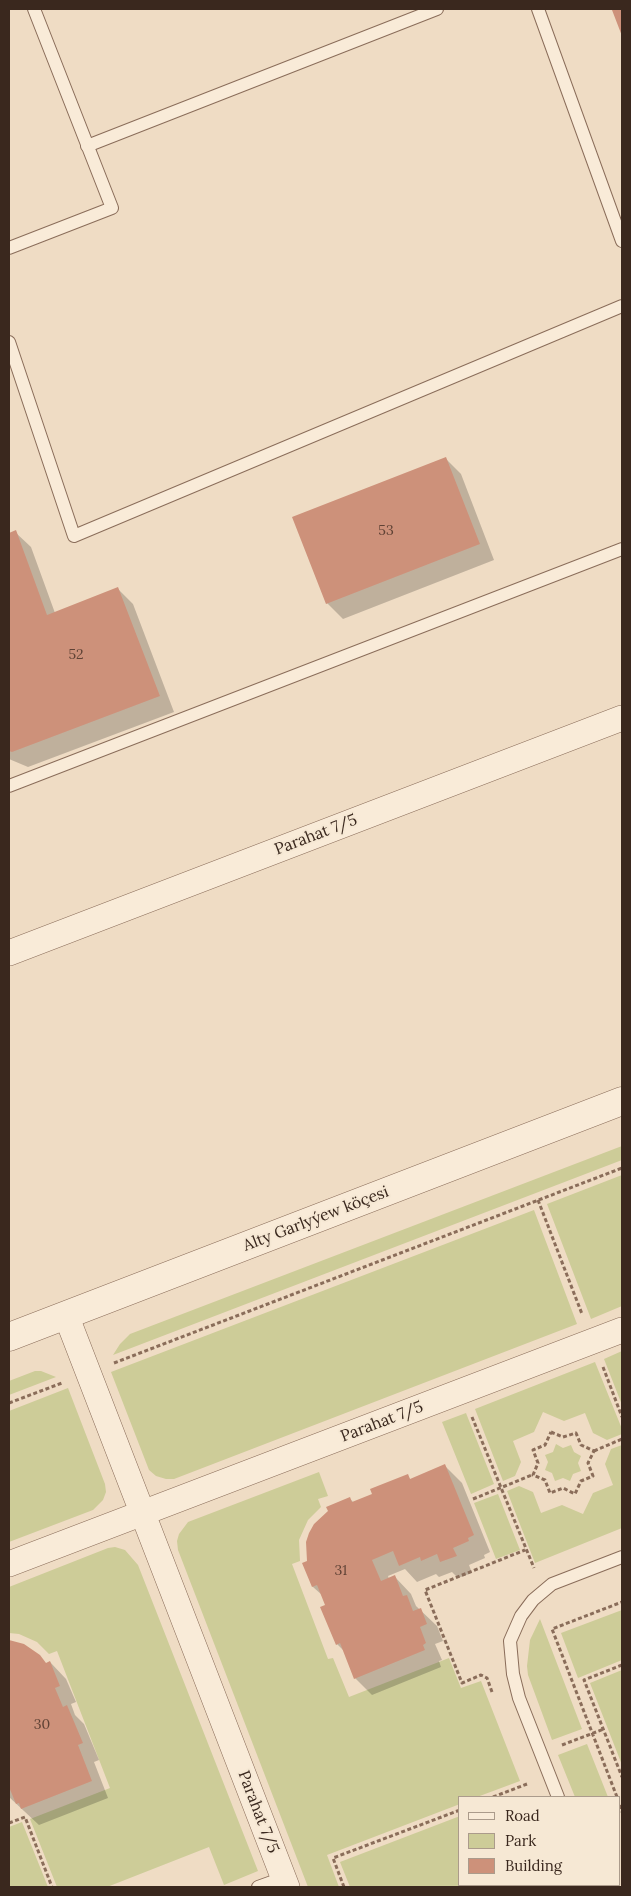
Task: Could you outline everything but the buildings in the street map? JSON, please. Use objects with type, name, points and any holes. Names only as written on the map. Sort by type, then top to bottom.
[{"type":"street","name":"Parahat 7/5","points":[[9,953],[622,718]]},
{"type":"street","name":"Alty Garlyýew köçesi","points":[[9,1337],[622,1101]]},
{"type":"street","name":"Parahat 7/5","points":[[66,1315],[285,1882]]},
{"type":"street","name":"Parahat 7/5","points":[[9,1564],[622,1330]]},
{"type":"lane","points":[[9,248],[112,208],[34,9]]},
{"type":"lane","points":[[87,146],[437,9]]},
{"type":"lane","points":[[538,9],[622,240]]},
{"type":"lane","points":[[9,342],[74,536],[622,306]]},
{"type":"lane","points":[[9,786],[622,549]]},
{"type":"lane","points":[[558,1796],[519,1698],[513,1674],[510,1641],[521,1616],[533,1600],[552,1584],[622,1557]]},
{"type":"lane","points":[[258,1887],[285,1882]]},
{"type":"path","points":[[112,1364],[622,1168]]},
{"type":"path","points":[[538,1200],[584,1321]]},
{"type":"path","points":[[600,1360],[622,1417]]},
{"type":"path","points":[[9,1403],[63,1382]]},
{"type":"path","points":[[470,1411],[532,1568],[541,1565]]},
{"type":"path","points":[[533,1475],[538,1462],[533,1450],[545,1445],[551,1432],[563,1437],[576,1433],[581,1445],[594,1451]]},
{"type":"path","points":[[472,1499],[533,1475],[545,1480],[550,1493],[563,1488],[575,1494],[581,1481],[593,1476],[588,1463],[594,1451],[622,1440]]},
{"type":"path","points":[[493,1696],[487,1678],[480,1676],[462,1683],[426,1590],[525,1550]]},
{"type":"path","points":[[617,1796],[552,1628],[622,1602]]},
{"type":"path","points":[[622,1665],[584,1680],[622,1777]]},
{"type":"path","points":[[556,1748],[604,1729]]},
{"type":"path","points":[[496,1796],[527,1784],[524,1775]]},
{"type":"path","points":[[344,1887],[333,1858],[458,1811]]},
{"type":"path","points":[[9,1823],[25,1817],[52,1887]]},
{"type":"green space","points":[[622,1146],[622,1160],[113,1355],[130,1334]]},
{"type":"green space","points":[[622,1175],[622,1306],[591,1319],[547,1204]]},
{"type":"green space","points":[[534,1210],[577,1324],[174,1479],[156,1476],[149,1470],[111,1372]]},
{"type":"green space","points":[[622,1351],[622,1405],[604,1359]]},
{"type":"green space","points":[[595,1362],[622,1429],[622,1434],[607,1440],[593,1433],[585,1413],[564,1421],[543,1412],[534,1432],[513,1441],[521,1462],[515,1476],[503,1481],[475,1409]]},
{"type":"green space","points":[[35,1371],[41,1371],[56,1377],[9,1395],[9,1381]]},
{"type":"green space","points":[[68,1388],[105,1484],[106,1492],[103,1500],[93,1510],[9,1542],[9,1411]]},
{"type":"green space","points":[[466,1413],[494,1484],[471,1494],[442,1422]]},
{"type":"green space","points":[[556,1444],[563,1448],[571,1445],[574,1452],[581,1456],[578,1463],[581,1471],[573,1474],[570,1481],[563,1478],[555,1481],[552,1473],[545,1470],[548,1462],[545,1455],[553,1452]]},
{"type":"green space","points":[[622,1445],[622,1528],[535,1563],[507,1491],[519,1486],[533,1492],[541,1513],[562,1505],[583,1514],[593,1493],[613,1485],[605,1464],[611,1449]]},
{"type":"green space","points":[[319,1472],[328,1496],[318,1499],[321,1507],[308,1520],[299,1540],[300,1561],[292,1564],[328,1659],[333,1658],[349,1697],[449,1658],[461,1688],[481,1681],[520,1781],[480,1796],[458,1796],[458,1805],[327,1855],[339,1887],[308,1887],[178,1550],[177,1541],[179,1534],[188,1522]]},
{"type":"green space","points":[[498,1494],[520,1550],[496,1559],[474,1503]]},
{"type":"green space","points":[[115,1547],[125,1550],[138,1565],[258,1871],[224,1885],[209,1847],[107,1887],[57,1887],[30,1819],[110,1788],[57,1651],[49,1654],[37,1642],[19,1634],[9,1633],[9,1587],[108,1548]]},
{"type":"green space","points":[[622,1610],[622,1660],[578,1678],[561,1633]]},
{"type":"green space","points":[[540,1619],[582,1729],[552,1740],[528,1675],[527,1666],[530,1640]]},
{"type":"green space","points":[[622,1670],[622,1765],[590,1683]]},
{"type":"green space","points":[[587,1744],[608,1796],[575,1796],[558,1755]]},
{"type":"green space","points":[[458,1817],[458,1886],[557,1886],[350,1887],[340,1862]]},
{"type":"green space","points":[[22,1822],[48,1887],[9,1887],[9,1827]]}]
